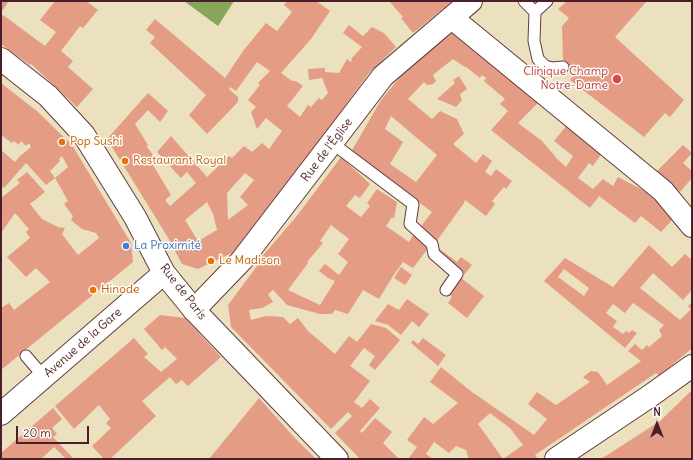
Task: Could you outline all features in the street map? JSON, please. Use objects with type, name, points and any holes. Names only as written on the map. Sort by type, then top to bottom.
[{"type":"street","name":"Rue de l'Église","points":[[194,310],[242,260],[383,76],[471,1]]},
{"type":"street","points":[[452,18],[663,190],[692,226]]},
{"type":"street","name":"Rue de Paris","points":[[1,60],[48,96],[84,135],[135,217],[164,273],[194,310],[337,459]]},
{"type":"street","name":"Avenue de la Gare","points":[[1,414],[164,273]]},
{"type":"street","points":[[556,459],[692,366]]},
{"type":"lane","points":[[524,1],[535,12]]},
{"type":"lane","points":[[547,1],[535,12],[534,41],[538,59],[545,66],[552,68],[563,67]]},
{"type":"lane","points":[[332,143],[413,204],[410,224],[432,244],[434,254],[457,274],[446,290]]},
{"type":"lane","points":[[26,356],[44,376]]},
{"type":"green space","points":[[184,1],[234,1],[218,26]]},
{"type":"building","points":[[1,1],[8,2],[3,10],[1,9]]},
{"type":"building","points":[[55,1],[86,1],[98,10],[83,28],[80,26],[61,51],[73,61],[68,67],[93,89],[77,107],[31,64],[30,65],[1,44],[1,19],[3,15],[45,46],[56,32],[40,20]]},
{"type":"building","points":[[287,1],[316,1],[330,11],[311,39],[281,73],[292,81],[296,81],[303,86],[287,106],[300,117],[308,105],[311,107],[319,98],[322,100],[328,93],[322,78],[309,80],[308,69],[325,68],[325,72],[339,73],[347,59],[351,62],[351,59],[362,47],[343,33],[349,25],[363,36],[372,27],[384,33],[396,47],[369,73],[296,173],[236,251],[198,269],[182,264],[167,236],[107,139],[148,93],[168,111],[160,122],[148,110],[135,124],[148,145],[147,147],[154,156],[150,160],[171,195],[165,200],[170,206],[196,183],[187,172],[181,178],[157,152],[171,136],[207,177],[229,156],[232,158],[244,146],[252,152],[262,143],[269,149],[282,131],[266,118],[257,129],[251,112],[256,107],[248,100],[260,85],[258,83],[270,71],[257,62],[236,91],[230,87],[229,89],[238,97],[238,102],[207,134],[189,115],[206,95],[150,43],[155,37],[146,30],[155,19],[225,78],[243,51],[266,23],[277,31],[292,12],[284,5]],"holes":[[[245,173],[254,180],[240,197],[248,205],[228,220],[227,193]],[[207,202],[213,214],[217,230],[198,241],[185,220]]]},
{"type":"building","points":[[389,1],[453,1],[413,33],[401,18],[403,17]]},
{"type":"building","points":[[567,1],[647,1],[615,37],[684,100],[670,117],[665,113],[644,137],[570,80],[577,72],[563,60],[562,26],[569,18],[558,9]]},
{"type":"building","points":[[453,33],[462,35],[539,102],[518,123],[542,141],[554,156],[566,167],[573,156],[554,141],[567,125],[602,153],[593,166],[589,163],[578,178],[593,189],[603,179],[613,186],[618,177],[658,198],[674,218],[661,232],[641,216],[635,223],[599,196],[590,208],[491,130],[508,111],[500,104],[505,99],[484,81],[486,78],[482,75],[480,78],[453,59],[433,75],[436,81],[433,84],[427,85],[424,82],[408,99],[432,119],[440,111],[457,119],[464,134],[453,144],[476,163],[483,154],[492,161],[485,172],[491,176],[496,169],[512,181],[506,189],[504,187],[492,201],[495,204],[486,216],[465,200],[436,242],[418,230],[432,212],[351,152],[381,100],[401,76],[433,47]],"holes":[[[391,116],[437,155],[416,182],[390,164],[403,142],[385,129]]]},
{"type":"building","points":[[459,76],[467,89],[460,94],[462,100],[456,107],[437,99],[455,83],[453,80]]},
{"type":"building","points":[[1,83],[38,112],[72,145],[131,243],[133,262],[1,370],[1,308],[9,303],[14,310],[50,282],[36,268],[26,277],[7,257],[30,238],[26,232],[29,229],[15,213],[1,233],[1,198],[20,183],[17,180],[27,172],[45,192],[30,204],[42,219],[58,227],[65,228],[62,234],[78,255],[99,238],[96,233],[82,229],[71,220],[73,216],[64,204],[68,201],[55,178],[46,185],[26,163],[4,188],[1,185],[1,150],[15,162],[31,147],[29,143],[26,146],[21,141],[19,145],[14,141],[12,143],[1,135]],"holes":[[[62,156],[68,167],[55,178],[50,171],[60,161],[59,159]]]},
{"type":"building","points":[[683,145],[692,153],[683,163],[692,171],[692,178],[680,192],[656,172]]},
{"type":"building","points":[[341,157],[370,184],[360,198],[355,195],[346,206],[361,217],[370,206],[367,203],[377,189],[397,202],[394,219],[392,217],[386,226],[409,242],[414,234],[429,247],[413,268],[403,262],[379,299],[363,290],[348,314],[335,310],[332,314],[320,314],[287,305],[273,290],[268,294],[273,302],[262,308],[249,310],[251,320],[266,316],[283,317],[290,324],[298,318],[308,331],[335,354],[349,336],[357,342],[371,324],[386,328],[400,340],[375,370],[369,365],[375,356],[364,348],[350,366],[370,381],[354,402],[362,408],[370,399],[380,408],[360,431],[362,433],[375,418],[392,432],[383,443],[399,459],[360,459],[335,433],[352,416],[348,412],[331,429],[231,327],[228,305],[260,262],[259,260],[296,217]],"holes":[[[331,225],[349,239],[338,254],[348,262],[339,275],[325,264],[319,271],[335,281],[320,305],[288,290],[308,263],[307,262],[323,243],[320,241]]]},
{"type":"building","points":[[649,245],[672,267],[685,254],[692,260],[692,290],[683,300],[653,273],[640,288],[680,320],[691,309],[688,306],[692,302],[692,348],[659,376],[656,373],[535,455],[537,457],[533,459],[503,459],[469,459],[466,450],[456,446],[449,453],[434,442],[426,454],[433,459],[408,459],[417,447],[407,440],[424,417],[433,424],[458,403],[430,382],[441,367],[472,392],[534,435],[547,419],[528,404],[537,392],[556,405],[590,382],[583,377],[591,371],[598,372],[607,385],[641,361],[628,351],[635,344],[642,350],[647,345],[649,347],[662,336],[659,330],[664,325],[633,303],[625,313],[613,304],[606,313],[617,321],[613,327],[623,334],[626,331],[629,333],[632,330],[637,333],[625,348],[544,281],[565,258],[613,287]],"holes":[[[564,269],[589,288],[584,296],[558,277]],[[490,413],[510,428],[523,445],[503,459],[478,424]]]},
{"type":"building","points":[[437,247],[457,262],[461,257],[472,265],[464,275],[434,252]]},
{"type":"building","points":[[401,267],[412,275],[405,285],[394,278]]},
{"type":"building","points":[[460,277],[484,296],[467,318],[448,303],[452,297],[447,293]]},
{"type":"building","points":[[407,299],[429,314],[419,327],[412,321],[401,335],[388,325],[375,321],[388,304],[399,310]]},
{"type":"building","points":[[160,315],[185,318],[221,357],[188,386],[182,380],[176,384],[170,377],[142,401],[156,416],[110,459],[104,459],[92,446],[111,428],[106,423],[110,419],[99,405],[74,429],[55,406],[134,338],[148,354],[144,357],[161,372],[177,359],[165,347],[162,350],[144,329]]},
{"type":"building","points":[[423,338],[446,355],[438,366],[411,343],[413,340],[418,344]]},
{"type":"building","points":[[692,390],[692,459],[601,459],[660,421]]},
{"type":"building","points":[[259,398],[293,436],[316,459],[209,459]]},
{"type":"building","points":[[53,408],[62,419],[52,428],[57,434],[53,437],[74,459],[66,459],[54,447],[41,459],[1,459],[1,453]]},
{"type":"place","name":"Clinique Champ Notre-Dame","points":[[617,79]]},
{"type":"place","name":"Pop Sushi","points":[[62,142]]},
{"type":"place","name":"Restaurant Royal","points":[[125,161]]},
{"type":"place","name":"La Proximité","points":[[126,246]]},
{"type":"place","name":"Le Madison","points":[[211,261]]},
{"type":"place","name":"Hinode","points":[[93,290]]}]
